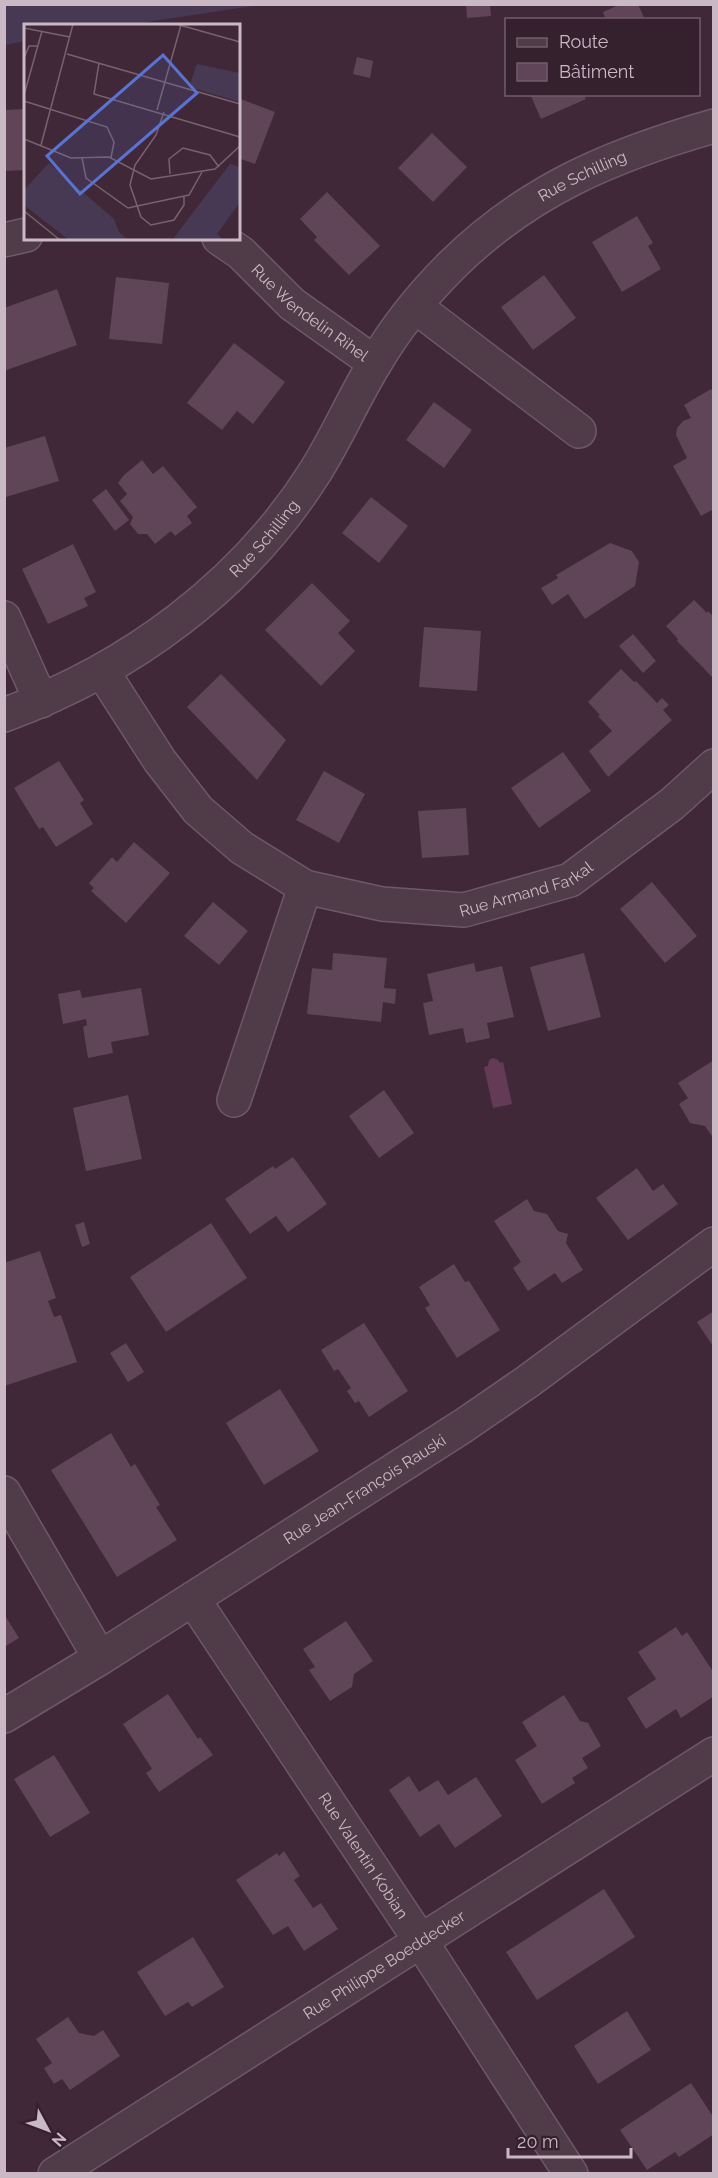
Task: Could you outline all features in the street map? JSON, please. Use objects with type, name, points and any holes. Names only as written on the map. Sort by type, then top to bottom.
[{"type":"street","name":"Rue Schilling","points":[[4,715],[41,701],[102,671],[172,626],[218,588],[261,543],[314,474],[375,363],[416,307],[451,266],[482,237],[549,191],[588,170],[675,136],[714,126]]},
{"type":"street","points":[[4,240],[24,235]]},
{"type":"street","name":"Rue Wendelin Rihel","points":[[222,240],[241,253],[292,304],[375,363]]},
{"type":"street","points":[[416,307],[579,431]]},
{"type":"street","points":[[4,618],[41,701]]},
{"type":"street","name":"Rue Armand Farkal","points":[[102,671],[160,761],[198,810],[242,848],[305,887],[382,904],[464,910],[570,880],[672,804],[714,766]]},
{"type":"street","points":[[234,1100],[305,887]]},
{"type":"street","name":"Rue Jean-François Rauski","points":[[4,1716],[193,1599],[527,1382],[714,1244]]},
{"type":"street","points":[[4,1493],[100,1658]]},
{"type":"street","name":"Rue Valentin Kobian","points":[[193,1599],[420,1940],[570,2174]]},
{"type":"street","name":"Rue Philippe Boeddecker","points":[[55,2174],[714,1754]]},
{"type":"shaded area","points":[[5,4],[260,4],[134,24],[24,24],[24,41],[5,45]]},
{"type":"shaded area","points":[[493,1058],[500,1063],[503,1062],[512,1104],[493,1108],[484,1067],[488,1066],[489,1060]]},
{"type":"building","points":[[466,4],[490,4],[491,16],[467,18]]},
{"type":"building","points":[[621,4],[638,4],[644,18],[605,18],[603,12]]},
{"type":"building","points":[[357,57],[373,61],[370,78],[353,74]]},
{"type":"building","points":[[531,96],[585,96],[586,99],[541,119]]},
{"type":"building","points":[[240,99],[275,112],[255,164],[240,159]]},
{"type":"building","points":[[24,109],[24,170],[4,171],[4,110]]},
{"type":"building","points":[[432,133],[467,167],[433,202],[398,168]]},
{"type":"building","points":[[327,192],[380,246],[349,275],[314,240],[317,237],[300,219]]},
{"type":"building","points":[[637,216],[653,243],[648,246],[661,269],[622,292],[592,242]]},
{"type":"building","points":[[544,275],[576,318],[533,350],[501,307]]},
{"type":"building","points":[[116,277],[169,283],[162,344],[109,339]]},
{"type":"building","points":[[57,289],[77,345],[4,371],[4,308]]},
{"type":"building","points":[[234,343],[285,382],[253,424],[237,411],[222,430],[187,403]]},
{"type":"building","points":[[711,389],[714,394],[714,509],[701,516],[673,466],[687,458],[676,435],[677,428],[683,421],[691,418],[684,405]]},
{"type":"building","points":[[434,402],[472,430],[444,468],[406,440]]},
{"type":"building","points":[[45,436],[59,481],[6,497],[4,448]]},
{"type":"building","points":[[142,460],[153,474],[163,466],[197,507],[187,516],[192,523],[175,536],[171,531],[155,544],[147,534],[138,534],[130,524],[133,517],[120,501],[127,494],[118,483]]},
{"type":"building","points":[[106,489],[129,520],[115,531],[92,500]]},
{"type":"building","points":[[371,497],[408,526],[379,563],[342,533]]},
{"type":"building","points":[[610,543],[632,551],[639,562],[635,586],[585,619],[568,594],[552,605],[541,588],[558,578],[556,575]]},
{"type":"building","points":[[73,544],[96,592],[84,598],[88,606],[48,624],[22,569]]},
{"type":"building","points":[[312,583],[350,621],[338,633],[355,651],[321,686],[265,630]]},
{"type":"building","points":[[694,600],[714,617],[714,679],[677,641],[678,639],[666,626]]},
{"type":"building","points":[[424,627],[481,631],[477,691],[419,687]]},
{"type":"building","points":[[633,634],[656,661],[643,673],[619,646]]},
{"type":"building","points":[[621,669],[657,703],[662,698],[669,705],[663,710],[672,720],[608,777],[589,751],[612,731],[588,702]]},
{"type":"building","points":[[221,674],[286,740],[257,780],[187,707]]},
{"type":"building","points":[[563,752],[591,791],[539,828],[511,788]]},
{"type":"building","points":[[59,761],[84,800],[80,803],[93,824],[56,847],[43,827],[39,829],[14,788]]},
{"type":"building","points":[[324,771],[365,794],[339,843],[296,820]]},
{"type":"building","points":[[466,808],[469,855],[422,858],[418,811]]},
{"type":"building","points":[[134,842],[170,873],[126,923],[91,891],[94,888],[89,883],[112,857],[117,862]]},
{"type":"building","points":[[652,882],[697,936],[665,963],[620,909]]},
{"type":"building","points":[[213,902],[248,931],[219,965],[184,936]]},
{"type":"building","points":[[333,953],[387,958],[384,988],[396,989],[395,1004],[383,1002],[381,1022],[307,1014],[312,968],[332,970]]},
{"type":"building","points":[[584,953],[601,1017],[548,1031],[530,967]]},
{"type":"building","points":[[474,963],[476,972],[502,966],[514,1017],[487,1023],[490,1038],[466,1043],[463,1028],[429,1035],[423,1003],[433,1001],[427,974]]},
{"type":"building","points":[[141,988],[149,1035],[111,1042],[113,1053],[88,1058],[83,1027],[87,1025],[86,1019],[63,1024],[58,994],[80,990],[82,998]]},
{"type":"building","points":[[714,1060],[714,1139],[705,1126],[690,1123],[679,1104],[688,1098],[678,1083]]},
{"type":"building","points":[[384,1090],[414,1133],[379,1158],[349,1116]]},
{"type":"building","points":[[128,1095],[142,1159],[86,1171],[73,1108]]},
{"type":"building","points":[[293,1157],[327,1204],[288,1232],[276,1216],[250,1234],[225,1199],[273,1166],[275,1169]]},
{"type":"building","points":[[637,1168],[653,1191],[663,1184],[678,1204],[628,1240],[596,1198]]},
{"type":"building","points":[[527,1199],[534,1211],[547,1214],[558,1231],[568,1234],[566,1243],[583,1270],[562,1283],[555,1273],[528,1291],[513,1268],[521,1262],[494,1221]]},
{"type":"building","points":[[84,1222],[90,1244],[82,1247],[75,1225]]},
{"type":"building","points":[[211,1223],[247,1278],[166,1332],[130,1277]]},
{"type":"building","points":[[40,1251],[56,1298],[48,1301],[54,1317],[61,1315],[77,1362],[4,1386],[4,1263]]},
{"type":"building","points":[[454,1264],[465,1282],[469,1281],[500,1330],[457,1358],[425,1308],[430,1305],[419,1287]]},
{"type":"building","points":[[714,1311],[714,1348],[697,1322]]},
{"type":"building","points":[[364,1323],[408,1391],[369,1417],[359,1401],[355,1403],[347,1391],[351,1388],[338,1369],[334,1371],[321,1350]]},
{"type":"building","points":[[126,1343],[144,1372],[128,1382],[110,1353]]},
{"type":"building","points":[[280,1389],[319,1451],[264,1485],[226,1423]]},
{"type":"building","points":[[111,1433],[131,1467],[135,1464],[160,1505],[156,1507],[177,1540],[117,1577],[51,1470]]},
{"type":"building","points":[[4,1614],[19,1638],[4,1647]]},
{"type":"building","points":[[346,1621],[373,1661],[354,1674],[352,1687],[330,1701],[309,1670],[315,1667],[303,1649]]},
{"type":"building","points":[[676,1627],[682,1636],[687,1632],[714,1673],[714,1696],[681,1718],[676,1709],[646,1729],[627,1698],[656,1679],[638,1652]]},
{"type":"building","points":[[168,1694],[198,1739],[200,1737],[213,1755],[159,1792],[146,1773],[152,1769],[123,1724]]},
{"type":"building","points":[[564,1695],[580,1721],[588,1723],[601,1746],[582,1758],[588,1768],[572,1778],[575,1783],[542,1804],[515,1760],[537,1746],[522,1722]]},
{"type":"building","points":[[54,1755],[90,1813],[50,1837],[14,1779]]},
{"type":"building","points":[[409,1776],[419,1792],[438,1780],[448,1795],[476,1777],[502,1816],[455,1848],[439,1824],[420,1837],[389,1790]]},
{"type":"building","points":[[284,1851],[300,1876],[294,1880],[313,1908],[321,1903],[338,1929],[304,1951],[288,1926],[273,1935],[236,1880],[277,1853],[279,1856]]},
{"type":"building","points":[[604,1889],[635,1937],[537,2000],[506,1952]]},
{"type":"building","points":[[193,1937],[224,1987],[192,2007],[188,2002],[165,2016],[137,1972]]},
{"type":"building","points":[[627,2011],[651,2050],[598,2084],[574,2046]]},
{"type":"building","points":[[68,2017],[79,2033],[94,2036],[103,2030],[120,2056],[70,2090],[62,2079],[54,2084],[44,2068],[52,2063],[36,2039]]},
{"type":"building","points":[[691,2083],[714,2118],[714,2134],[679,2157],[675,2152],[647,2170],[620,2130]]}]
